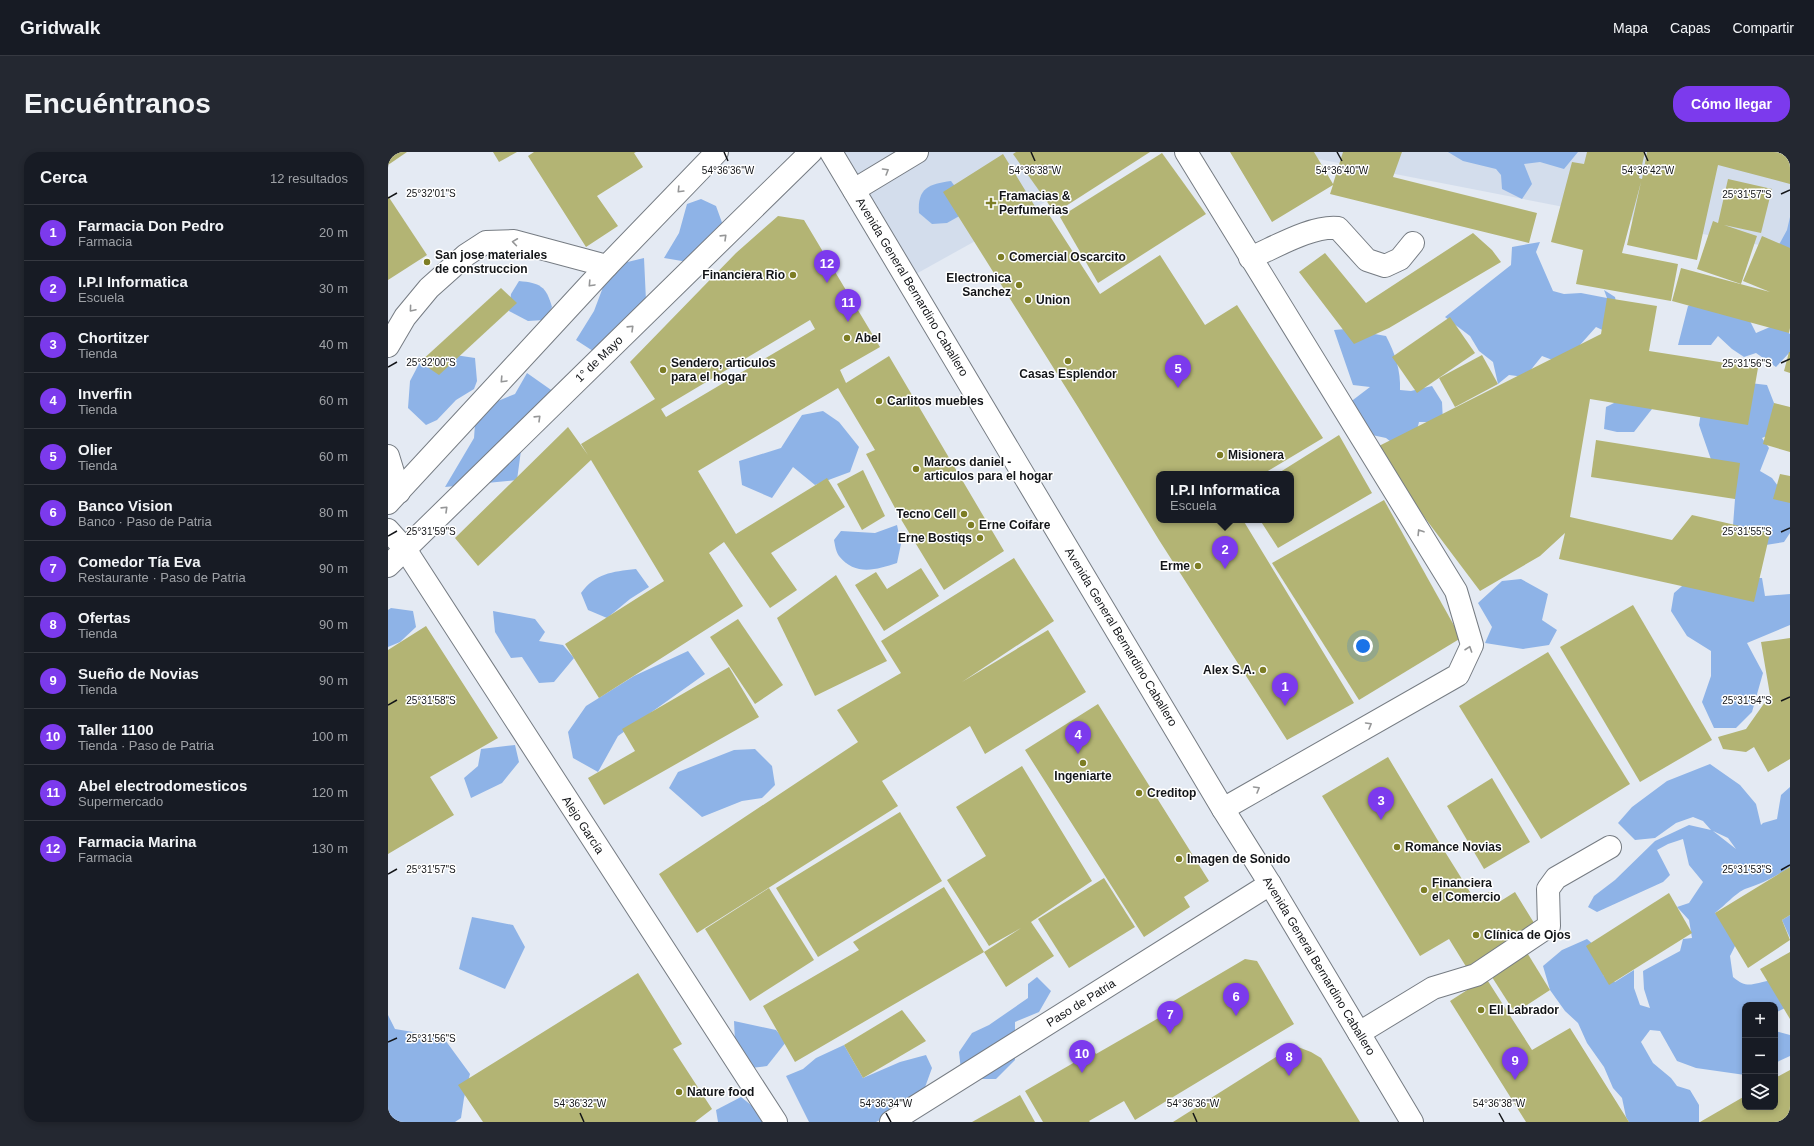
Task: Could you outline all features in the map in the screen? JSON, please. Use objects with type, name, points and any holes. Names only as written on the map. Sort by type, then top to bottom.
[{"type":"street","points":[[394,497],[607,266],[717,152]]},
{"type":"street","name":"1° de Mayo","points":[[388,566],[811,152]]},
{"type":"street","name":"Avenida General Bernardino Caballero","points":[[830,152],[1412,1122]]},
{"type":"street","points":[[854,190],[917,152]]},
{"type":"street","points":[[1186,152],[1456,591],[1472,645],[1458,675],[1223,809]]},
{"type":"street","points":[[1250,258],[1306,234],[1328,227],[1338,228],[1367,260],[1385,266],[1400,259],[1413,243]]},
{"type":"street","points":[[388,346],[405,317],[429,288],[466,255],[486,242],[514,241],[607,266]]},
{"type":"street","points":[[388,456],[394,497]]},
{"type":"street","name":"Alejo García","points":[[388,530],[405,549],[776,1122]]},
{"type":"street","points":[[1359,1033],[1433,988],[1476,975],[1549,926],[1548,889],[1556,878],[1610,847]]},
{"type":"street","name":"Paso de Patria","points":[[891,1122],[1270,884]]},
{"type":"shaded area","points":[[827,152],[1135,152],[907,279]]},
{"type":"shaded area","points":[[1282,152],[1790,152],[1790,251]]},
{"type":"shaded area","points":[[1448,152],[1578,152],[1564,169],[1540,162],[1524,164],[1532,184],[1522,199],[1502,189],[1501,175],[1496,169],[1463,161]]},
{"type":"shaded area","points":[[951,181],[959,192],[963,214],[947,223],[932,224],[919,213],[920,198],[922,193],[931,186]]},
{"type":"shaded area","points":[[701,199],[716,206],[724,228],[700,264],[664,258],[679,233],[687,204]]},
{"type":"shaded area","points":[[1790,217],[1790,263],[1775,252],[1787,230]]},
{"type":"shaded area","points":[[1540,242],[1536,252],[1553,291],[1564,294],[1581,293],[1607,298],[1604,290],[1615,297],[1617,307],[1611,334],[1596,327],[1563,364],[1542,356],[1525,377],[1509,375],[1498,384],[1493,362],[1479,351],[1470,336],[1445,317],[1511,265],[1512,247]]},
{"type":"shaded area","points":[[644,258],[646,301],[593,351],[576,340],[594,311],[611,266]]},
{"type":"shaded area","points":[[519,281],[537,285],[547,294],[552,307],[544,320],[528,321],[509,311],[511,294]]},
{"type":"shaded area","points":[[1698,301],[1713,301],[1717,313],[1747,315],[1756,333],[1777,324],[1790,334],[1790,352],[1776,367],[1756,353],[1744,357],[1732,349],[1718,336],[1711,345],[1678,345],[1688,306]]},
{"type":"shaded area","points":[[1346,329],[1386,336],[1397,362],[1400,376],[1400,390],[1411,391],[1432,386],[1442,402],[1443,422],[1419,422],[1417,430],[1395,445],[1386,438],[1372,435],[1349,403],[1370,387],[1353,385],[1334,330]]},
{"type":"shaded area","points":[[444,348],[455,355],[475,358],[477,381],[474,389],[456,400],[437,420],[426,425],[408,408],[410,381],[420,362]]},
{"type":"shaded area","points":[[527,373],[554,392],[522,443],[517,480],[445,487],[474,438],[476,410],[515,394]]},
{"type":"shaded area","points":[[1741,382],[1767,385],[1774,403],[1771,434],[1762,438],[1769,448],[1760,471],[1772,478],[1790,502],[1790,533],[1784,542],[1753,547],[1732,539],[1735,499],[1714,468],[1699,425],[1701,412]]},
{"type":"shaded area","points":[[1628,396],[1648,397],[1652,409],[1634,432],[1617,432],[1604,429],[1606,407]]},
{"type":"shaded area","points":[[823,411],[839,422],[859,447],[850,472],[815,485],[793,467],[772,498],[742,485],[739,461],[781,448],[802,415]]},
{"type":"shaded area","points":[[897,525],[901,544],[897,563],[881,568],[866,570],[852,567],[839,556],[834,540],[841,531],[875,533]]},
{"type":"shaded area","points":[[636,569],[649,587],[630,599],[607,618],[588,610],[581,593],[592,581],[598,577],[619,571]]},
{"type":"shaded area","points":[[1696,574],[1733,578],[1762,578],[1765,596],[1790,594],[1790,625],[1747,643],[1763,673],[1752,712],[1736,728],[1714,728],[1702,702],[1711,676],[1711,651],[1687,636],[1671,611],[1674,593]]},
{"type":"shaded area","points":[[1521,579],[1548,594],[1542,620],[1557,630],[1549,645],[1523,649],[1485,643],[1492,627],[1478,603],[1502,581]]},
{"type":"shaded area","points":[[391,608],[413,611],[416,627],[400,642],[388,647],[388,610]]},
{"type":"shaded area","points":[[493,611],[535,619],[545,632],[539,641],[563,645],[574,658],[554,682],[539,683],[522,657],[511,658],[495,632]]},
{"type":"shaded area","points":[[688,651],[705,674],[618,736],[598,772],[573,758],[568,732],[586,706],[634,676]]},
{"type":"shaded area","points":[[515,745],[519,762],[502,783],[471,798],[464,778],[478,766],[481,749]]},
{"type":"shaded area","points":[[755,749],[772,766],[775,785],[762,798],[742,801],[702,817],[669,788],[678,772],[734,750]]},
{"type":"shaded area","points":[[1710,764],[1740,785],[1756,804],[1761,825],[1777,819],[1781,795],[1790,787],[1790,867],[1768,880],[1742,891],[1715,913],[1737,931],[1735,946],[1730,956],[1733,977],[1738,981],[1747,984],[1755,984],[1772,980],[1787,1007],[1778,1012],[1778,1002],[1742,1002],[1742,1075],[1696,1068],[1677,1061],[1660,1031],[1650,1030],[1641,1042],[1653,1063],[1671,1078],[1677,1086],[1690,1090],[1699,1105],[1699,1122],[1629,1122],[1626,1117],[1622,1098],[1613,1088],[1604,1067],[1587,1043],[1578,1023],[1565,1011],[1550,990],[1543,966],[1562,950],[1587,939],[1596,947],[1603,959],[1603,975],[1615,982],[1634,970],[1634,988],[1640,1005],[1650,1008],[1644,989],[1643,971],[1680,951],[1683,939],[1692,938],[1689,920],[1677,907],[1689,903],[1703,882],[1689,865],[1683,839],[1668,844],[1657,850],[1670,875],[1663,882],[1597,912],[1588,907],[1594,896],[1615,880],[1655,841],[1689,825],[1711,830],[1703,821],[1693,817],[1676,823],[1655,838],[1635,840],[1618,823],[1632,807],[1667,781]],"holes":[[[1713,831],[1728,838],[1736,849]]]},
{"type":"shaded area","points":[[1790,915],[1790,938],[1782,920]]},
{"type":"shaded area","points":[[472,917],[513,925],[525,947],[505,989],[459,969]]},
{"type":"shaded area","points":[[1037,977],[1051,991],[1039,1012],[1015,1022],[1015,1060],[996,1079],[962,1079],[959,1052],[972,1033],[989,1025],[1028,998],[1028,984]]},
{"type":"shaded area","points":[[388,1015],[395,1029],[443,1037],[470,1074],[461,1118],[455,1122],[388,1122]]},
{"type":"shaded area","points":[[734,1021],[776,1030],[786,1042],[767,1066],[751,1068],[735,1042]]},
{"type":"shaded area","points":[[1778,1032],[1790,1035],[1790,1056],[1778,1062]]},
{"type":"shaded area","points":[[844,1045],[863,1078],[900,1062],[926,1055],[932,1068],[924,1090],[905,1108],[876,1122],[809,1122],[786,1076],[803,1069],[816,1058]]},
{"type":"shaded area","points":[[741,1097],[761,1113],[762,1122],[718,1122],[716,1110]]},
{"type":"building","points":[[388,152],[407,152],[388,165]]},
{"type":"building","points":[[493,152],[517,152],[499,162]]},
{"type":"building","points":[[534,152],[636,152],[634,153],[643,167],[597,196],[618,226],[586,247],[528,156]]},
{"type":"building","points":[[1016,152],[1150,152],[1055,213],[1013,154]]},
{"type":"building","points":[[1230,152],[1314,152],[1333,184],[1343,152],[1402,152],[1393,177],[1537,213],[1529,243],[1330,194],[1333,185],[1272,222]]},
{"type":"building","points":[[1587,152],[1645,152],[1639,178],[1642,179],[1647,152],[1790,152],[1790,184],[1718,165],[1697,260],[1627,245],[1641,182],[1622,253],[1678,264],[1671,301],[1576,284],[1583,250],[1551,242],[1572,162],[1584,164]]},
{"type":"building","points":[[1162,153],[1206,214],[1098,283],[1060,217]]},
{"type":"building","points":[[1003,154],[1039,213],[1046,210],[1100,294],[1160,255],[1205,325],[1237,305],[1323,438],[1268,471],[1156,471],[1156,523],[1245,523],[1354,703],[1287,740],[1159,540],[1078,407],[943,192]]},
{"type":"building","points":[[1728,179],[1772,189],[1761,233],[1724,225],[1757,236],[1741,284],[1697,269],[1713,221],[1718,223]]},
{"type":"building","points":[[388,196],[427,255],[388,280]]},
{"type":"building","points":[[778,216],[804,220],[880,347],[840,370],[846,383],[889,356],[1004,551],[944,590],[902,521],[866,454],[875,450],[838,388],[698,471],[736,534],[827,478],[845,507],[771,553],[797,590],[770,608],[724,542],[709,553],[743,606],[599,698],[565,644],[664,581],[591,460],[478,566],[455,538],[568,427],[588,455],[581,444],[655,399],[630,362],[736,253]],"holes":[[[810,320],[815,329],[666,417],[661,409]]]},
{"type":"building","points":[[1473,233],[1492,250],[1501,262],[1389,328],[1354,344],[1299,272],[1325,253],[1366,303]]},
{"type":"building","points":[[1762,236],[1790,248],[1789,333],[1672,301],[1681,268],[1770,292],[1743,281]]},
{"type":"building","points":[[501,288],[517,303],[439,375],[420,362]]},
{"type":"building","points":[[1607,298],[1657,306],[1649,351],[1758,368],[1748,425],[1590,399],[1570,517],[1672,540],[1692,515],[1770,533],[1754,602],[1559,559],[1565,533],[1540,556],[1480,591],[1373,449],[1601,334]]},
{"type":"building","points":[[1450,317],[1475,353],[1417,393],[1392,357]]},
{"type":"building","points":[[1790,352],[1790,373],[1784,371]]},
{"type":"building","points":[[1482,355],[1498,384],[1455,407],[1439,378]]},
{"type":"building","points":[[1774,403],[1790,407],[1790,452],[1763,444]]},
{"type":"building","points":[[1339,435],[1372,493],[1278,548],[1262,523],[1294,523],[1294,471],[1282,471]]},
{"type":"building","points":[[1596,440],[1740,463],[1735,499],[1591,477]]},
{"type":"building","points":[[863,470],[885,516],[862,530],[837,484]]},
{"type":"building","points":[[1780,474],[1790,476],[1790,503],[1773,499]]},
{"type":"building","points":[[1384,500],[1461,638],[1359,700],[1272,563]]},
{"type":"building","points":[[1014,558],[1054,621],[962,682],[1048,630],[1086,692],[985,754],[970,726],[882,781],[898,806],[697,933],[659,874],[858,742],[837,710],[901,673],[881,641]]},
{"type":"building","points":[[921,568],[939,596],[884,631],[855,585],[876,572],[887,589]]},
{"type":"building","points":[[836,575],[887,661],[815,696],[777,618]]},
{"type":"building","points":[[1633,605],[1712,740],[1640,782],[1560,647]]},
{"type":"building","points":[[738,619],[783,685],[755,704],[710,637]]},
{"type":"building","points":[[426,626],[498,738],[430,777],[454,815],[388,854],[388,650]]},
{"type":"building","points":[[1790,638],[1790,759],[1768,772],[1754,747],[1746,752],[1723,749],[1718,737],[1746,729],[1770,695],[1761,642]]},
{"type":"building","points":[[1548,652],[1630,784],[1541,839],[1459,706]]},
{"type":"building","points":[[729,667],[759,717],[604,805],[588,778],[635,751],[622,729]]},
{"type":"building","points":[[1098,704],[1209,881],[1184,897],[1190,907],[1144,937],[1025,750]]},
{"type":"building","points":[[1388,757],[1475,900],[1491,891],[1499,902],[1515,892],[1539,931],[1470,973],[1449,939],[1420,956],[1322,796]]},
{"type":"building","points":[[1022,766],[1092,881],[1031,922],[1054,956],[1006,987],[984,952],[1021,928],[989,946],[947,880],[986,856],[956,807]]},
{"type":"building","points":[[1492,778],[1530,842],[1484,869],[1447,806]]},
{"type":"building","points":[[900,812],[942,881],[818,957],[776,888]]},
{"type":"building","points":[[1790,867],[1790,915],[1782,920],[1790,940],[1748,968],[1715,913]]},
{"type":"building","points":[[1104,878],[1135,927],[1069,968],[1038,919]]},
{"type":"building","points":[[944,887],[984,952],[795,1062],[763,1006],[859,950],[853,942]]},
{"type":"building","points":[[769,888],[814,960],[750,1001],[705,929]]},
{"type":"building","points":[[1669,893],[1692,933],[1609,985],[1586,946]]},
{"type":"building","points":[[1526,951],[1550,990],[1515,1013],[1490,974]]},
{"type":"building","points":[[1790,952],[1790,1019],[1760,969]]},
{"type":"building","points":[[1245,959],[1257,961],[1294,1024],[1135,1120],[1124,1101],[1089,1121],[1090,1122],[1043,1122],[1025,1091],[1094,1051],[1096,1054],[1176,1008],[1172,1002]]},
{"type":"building","points":[[638,973],[682,1044],[673,1049],[712,1109],[695,1122],[483,1122],[458,1085]]},
{"type":"building","points":[[1486,978],[1532,1050],[1570,1028],[1629,1122],[1526,1122],[1450,1001]]},
{"type":"building","points":[[902,1010],[926,1041],[863,1078],[844,1045]]},
{"type":"building","points":[[1298,1047],[1321,1058],[1360,1122],[1173,1122],[1287,1050]]},
{"type":"building","points":[[1790,1070],[1790,1122],[1700,1122],[1742,1098],[1742,1110],[1778,1110],[1778,1076]]},
{"type":"building","points":[[1020,1095],[1035,1122],[972,1122]]},
{"type":"place","name":"Framacias & Perfumerias","points":[[991,203]]},
{"type":"place","name":"Comercial Oscarcito","points":[[1001,257]]},
{"type":"place","name":"San jose materiales de construccion","points":[[427,262]]},
{"type":"place","name":"Financiera Rio","points":[[793,275]]},
{"type":"place","name":"Farmacia Marina","points":[[827,283]]},
{"type":"place","name":"Electronica Sanchez","points":[[1019,285]]},
{"type":"place","name":"Union","points":[[1028,300]]},
{"type":"place","name":"Abel electrodomesticos","points":[[848,322]]},
{"type":"place","name":"Abel","points":[[847,338]]},
{"type":"place","name":"Casas Esplendor","points":[[1068,361]]},
{"type":"place","name":"Sendero, articulos para el hogar","points":[[663,370]]},
{"type":"place","name":"Olier","points":[[1178,388]]},
{"type":"place","name":"Carlitos muebles","points":[[879,401]]},
{"type":"place","name":"Misionera","points":[[1220,455]]},
{"type":"place","name":"Marcos daniel - articulos para el hogar","points":[[916,469]]},
{"type":"place","name":"Tecno Cell","points":[[964,514]]},
{"type":"place","name":"Erne Coifare","points":[[971,525]]},
{"type":"place","name":"Erne Bostiqs","points":[[980,538]]},
{"type":"place","name":"Erme","points":[[1198,566]]},
{"type":"place","name":"I.P.I Informatica","points":[[1225,569]]},
{"type":"place","name":"Alex S.A.","points":[[1263,670]]},
{"type":"place","name":"Farmacia Don Pedro","points":[[1285,706]]},
{"type":"place","name":"Inverfin","points":[[1078,754]]},
{"type":"place","name":"Ingeniarte","points":[[1083,763]]},
{"type":"place","name":"Creditop","points":[[1139,793]]},
{"type":"place","name":"Chortitzer","points":[[1381,820]]},
{"type":"place","name":"Romance Novias","points":[[1397,847]]},
{"type":"place","name":"Imagen de Sonido","points":[[1179,859]]},
{"type":"place","name":"Financiera el Comercio","points":[[1424,890]]},
{"type":"place","name":"Clínica de Ojos","points":[[1476,935]]},
{"type":"place","name":"Ell Labrador","points":[[1481,1010]]},
{"type":"place","name":"Banco Vision","points":[[1236,1016]]},
{"type":"place","name":"Comedor Tía Eva","points":[[1170,1034]]},
{"type":"place","name":"Taller 1100","points":[[1082,1073]]},
{"type":"place","name":"Ofertas","points":[[1289,1076]]},
{"type":"place","name":"Sueño de Novias","points":[[1515,1080]]},
{"type":"place","name":"Nature food","points":[[679,1092]]}]
